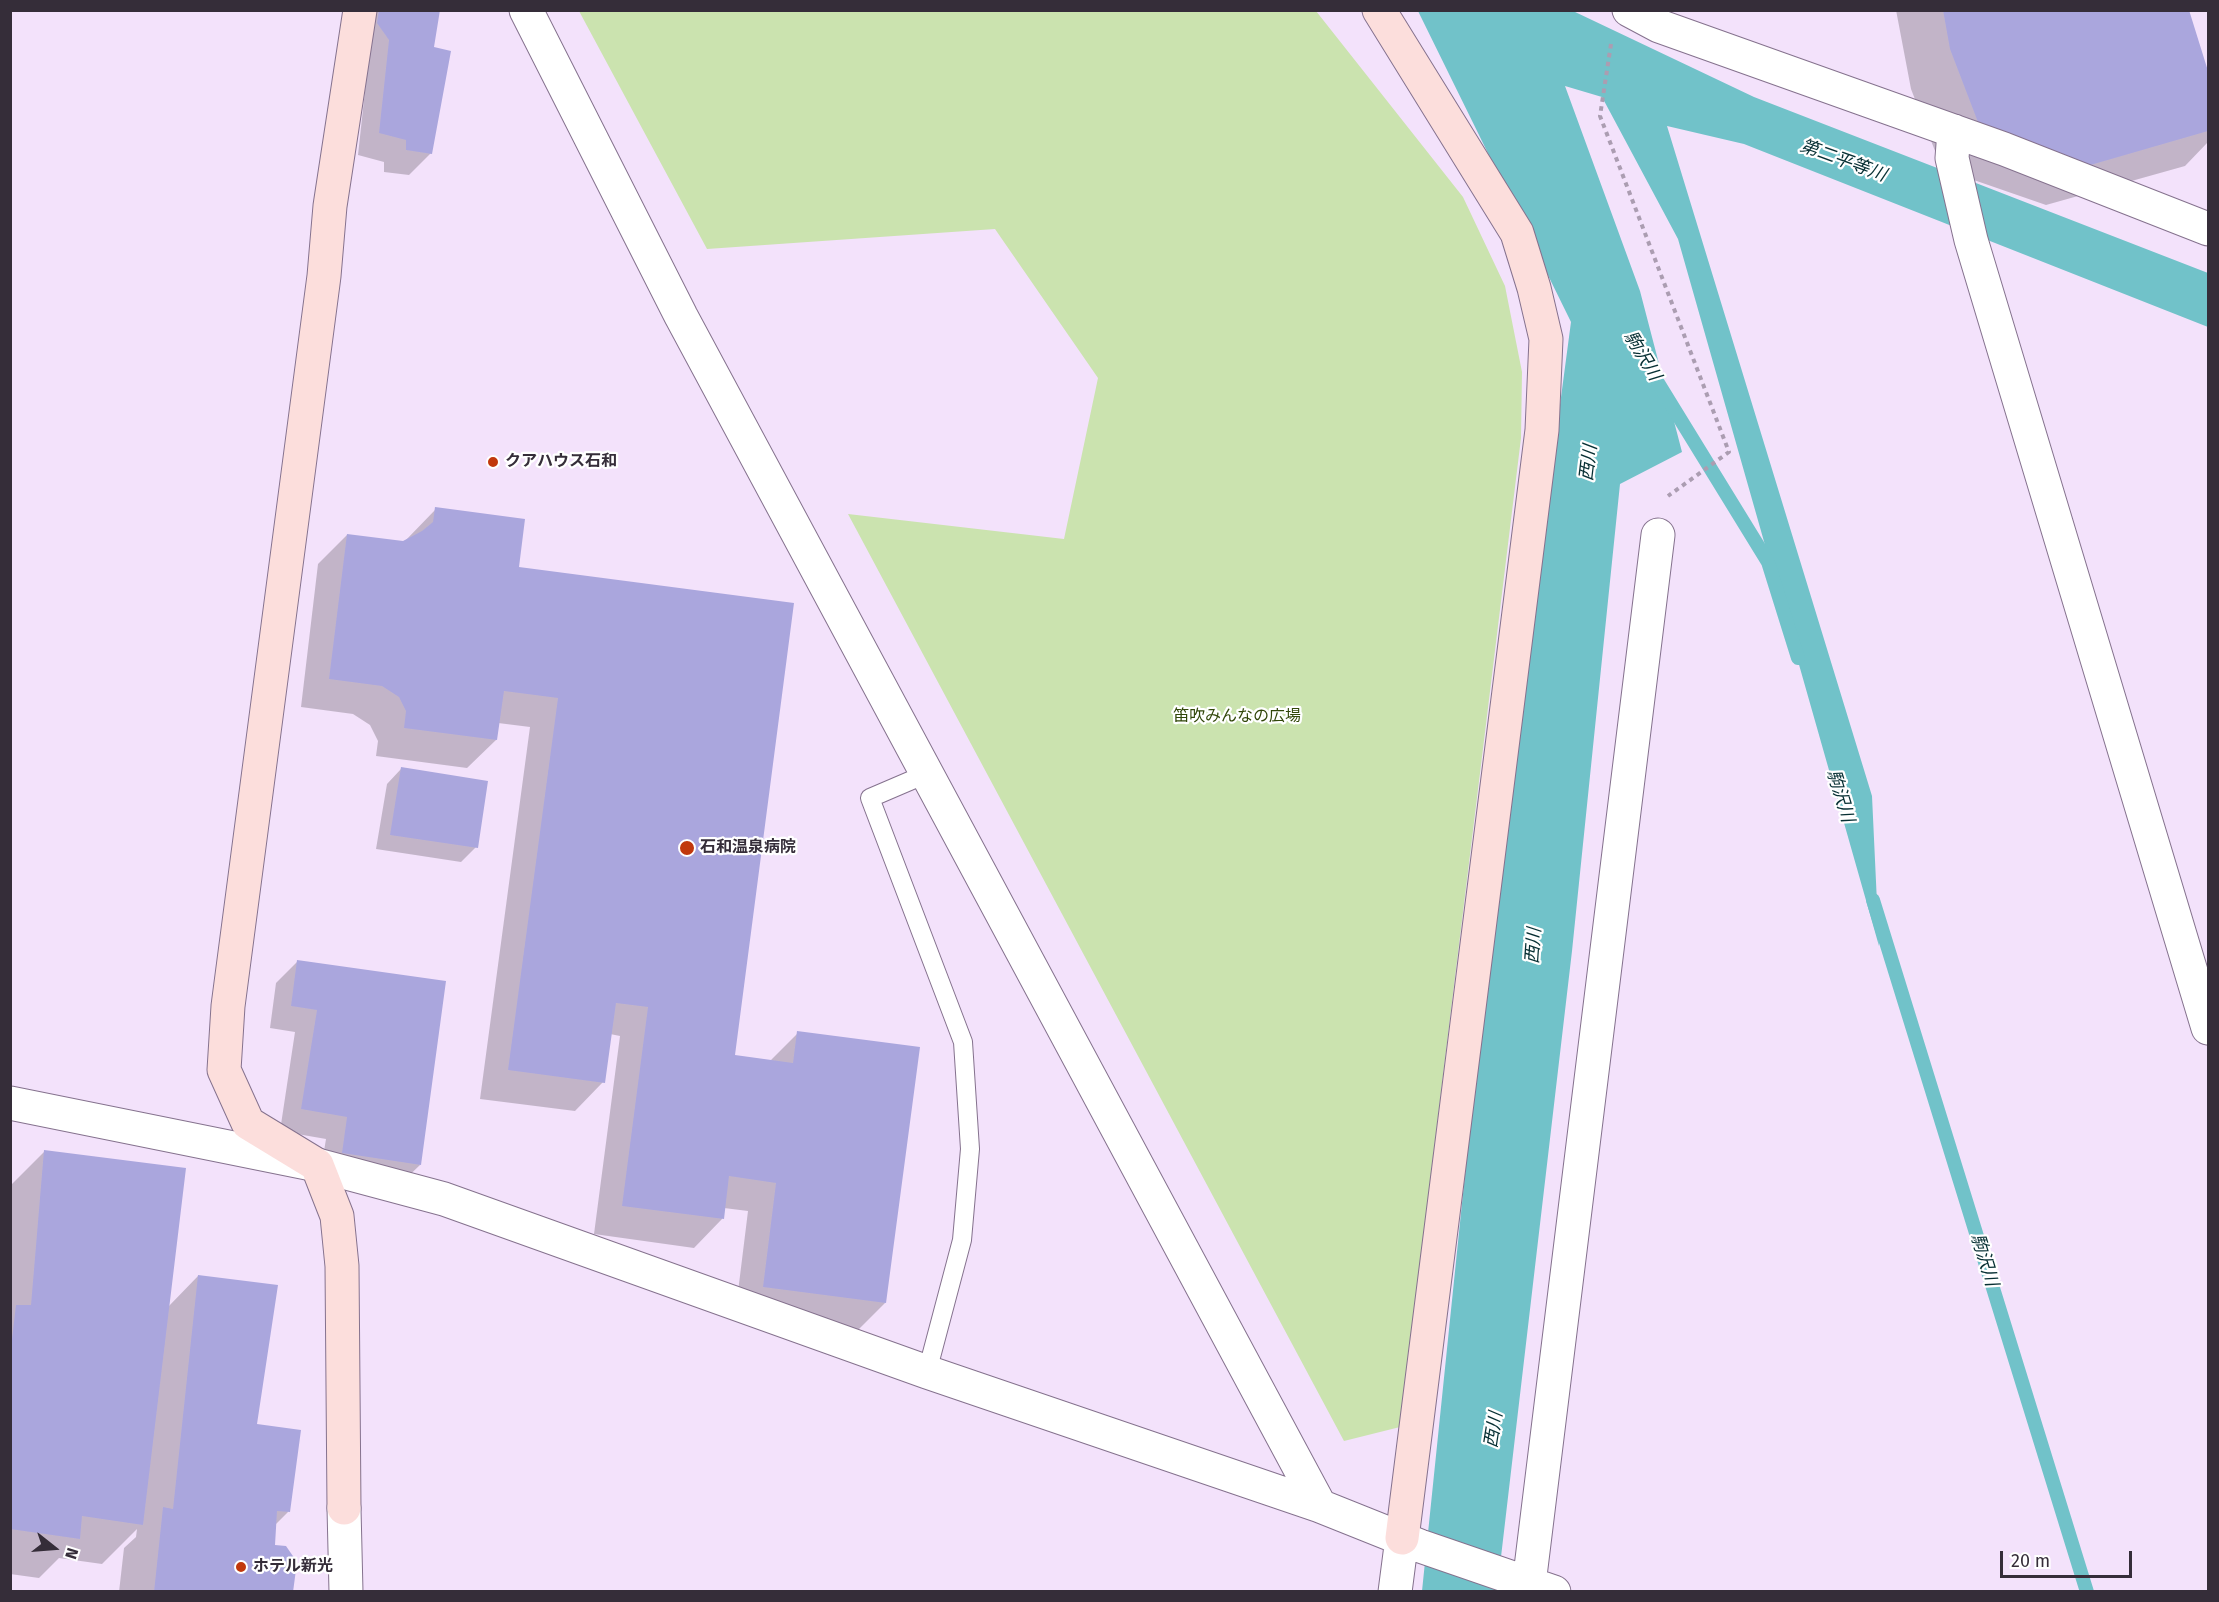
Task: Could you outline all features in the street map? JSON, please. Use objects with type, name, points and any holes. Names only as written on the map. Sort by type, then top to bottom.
[{"type":"street","points":[[346,1592],[342,1266],[337,1216],[317,1165],[248,1123],[224,1070],[228,1006],[321,299],[330,206],[360,10]]},
{"type":"street","points":[[526,10],[681,316],[1320,1506]]},
{"type":"street","points":[[1379,10],[1517,234],[1534,288],[1546,339],[1542,430],[1411,1542],[1395,1592]]},
{"type":"street","points":[[1621,24],[1659,26],[1953,144],[2208,229]]},
{"type":"street","points":[[1953,144],[1971,240],[2208,1028]]},
{"type":"street","points":[[10,1103],[317,1165],[444,1199],[927,1372],[1320,1506],[1528,1585],[1658,535]]},
{"type":"lane","points":[[926,774],[870,798],[963,1042],[970,1149],[962,1240],[927,1372]]},
{"type":"path","points":[[1621,24],[1600,116],[1729,452],[1685,484]]},
{"type":"green space","name":"笛吹みんなの広場","points":[[579,11],[1316,11],[1463,197],[1505,286],[1522,372],[1521,438],[1400,1427],[1344,1441],[848,514],[1064,539],[1098,378],[995,229],[707,249]]},
{"type":"water","points":[[1418,11],[1573,11],[1754,97],[2208,273],[2208,327],[1744,144],[1667,126],[1872,796],[1879,946],[1678,239],[1602,97],[1565,86],[1640,291],[1682,452],[1620,484],[1572,951],[1497,1591],[1422,1591],[1490,932],[1571,322]]},
{"type":"building","points":[[379,10],[440,10],[434,47],[451,51],[432,154],[406,150],[406,140],[379,133],[389,40],[377,23]]},
{"type":"building","points":[[1943,10],[2189,10],[2208,71],[2208,131],[2087,166],[1981,130],[1950,49]]},
{"type":"building","points":[[435,507],[525,519],[519,567],[794,603],[735,1055],[793,1063],[797,1031],[920,1047],[886,1303],[763,1287],[776,1183],[729,1176],[724,1219],[622,1206],[648,1007],[616,1003],[605,1083],[508,1070],[558,698],[504,691],[497,740],[404,728],[406,711],[399,697],[382,686],[329,679],[347,534],[403,541],[433,522]]},
{"type":"building","points":[[401,767],[488,781],[478,848],[390,835]]},
{"type":"building","points":[[297,960],[446,981],[421,1165],[342,1153],[347,1117],[301,1109],[317,1010],[291,1006]]},
{"type":"building","points":[[44,1150],[186,1168],[143,1525],[82,1516],[80,1539],[10,1529],[10,1356],[16,1305],[31,1305]]},
{"type":"building","points":[[198,1275],[278,1285],[257,1424],[301,1430],[290,1512],[277,1511],[275,1545],[286,1546],[297,1562],[293,1592],[154,1592],[163,1507],[173,1509]]},
{"type":"waterway","name":"駒沢川","points":[[1658,383],[1768,562],[1798,658]]},
{"type":"waterway","name":"駒沢川","points":[[1873,900],[2087,1592]]},
{"type":"place","name":"クアハウス石和","points":[[493,462]]},
{"type":"place","name":"石和温泉病院","points":[[687,848]]},
{"type":"place","name":"ホテル新光","points":[[241,1567]]},
{"type":"water label","name":"第二平等川","points":[[1843,161]]},
{"type":"water label","name":"西川","points":[[1589,463]]},
{"type":"water label","name":"西川","points":[[1534,946]]},
{"type":"water label","name":"西川","points":[[1494,1430]]}]
